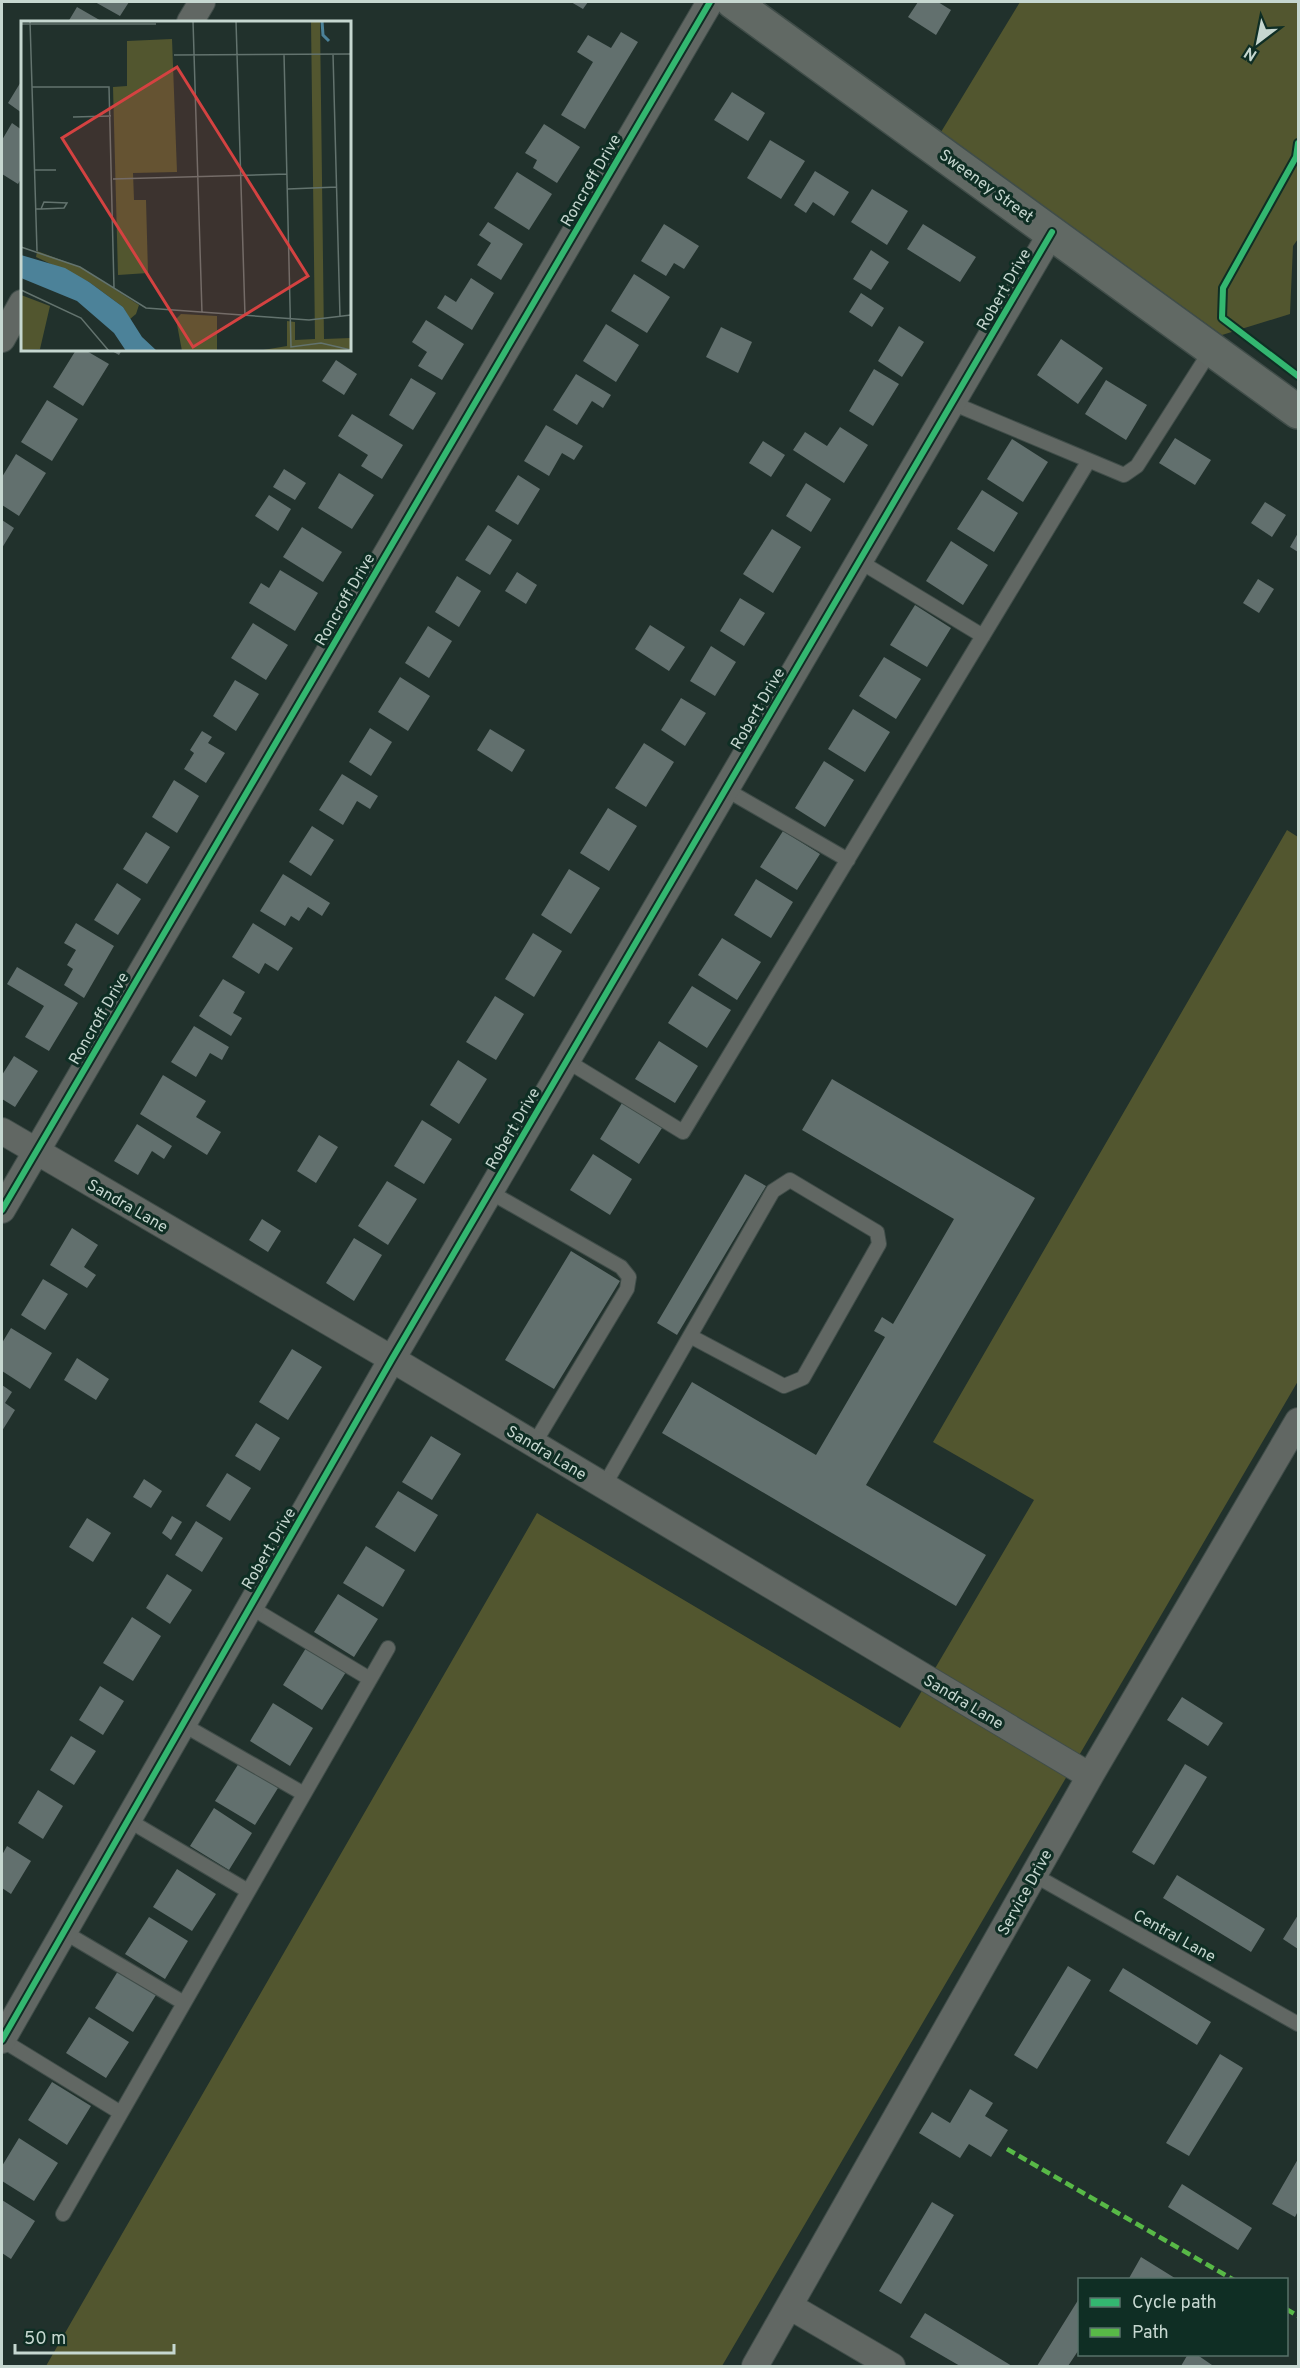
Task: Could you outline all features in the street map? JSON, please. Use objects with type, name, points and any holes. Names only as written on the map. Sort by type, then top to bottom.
[{"type":"street","points":[[191,21],[202,2]]},
{"type":"street","name":"Roncroff Drive","points":[[2,1210],[710,2]]},
{"type":"street","name":"Sweeney Street","points":[[734,2],[1299,412]]},
{"type":"street","name":"Robert Drive","points":[[2,2040],[392,1359],[1052,232]]},
{"type":"street","points":[[2,339],[21,305]]},
{"type":"street","name":"Sandra Lane","points":[[2,1131],[392,1359],[1090,1776]]},
{"type":"street","name":"Service Drive","points":[[755,2367],[1090,1776],[1299,1421]]},
{"type":"street","points":[[791,2307],[892,2367]]},
{"type":"lane","points":[[952,403],[1088,462],[1124,475],[1137,466],[1212,349]]},
{"type":"lane","points":[[567,1060],[683,1132],[1088,462]]},
{"type":"lane","points":[[859,561],[983,636]]},
{"type":"lane","points":[[725,789],[848,860]]},
{"type":"lane","points":[[604,1486],[773,1191],[790,1180],[877,1232],[879,1244],[803,1378],[784,1386],[690,1336]]},
{"type":"lane","points":[[490,1192],[621,1267],[629,1277],[627,1289],[534,1444]]},
{"type":"lane","points":[[250,1607],[370,1679]]},
{"type":"lane","points":[[63,2214],[388,1648]]},
{"type":"lane","points":[[182,1724],[304,1794]]},
{"type":"lane","points":[[128,1820],[248,1891]]},
{"type":"lane","name":"Central Lane","points":[[1034,1875],[1299,2024]]},
{"type":"lane","points":[[64,1932],[184,2003]]},
{"type":"lane","points":[[2,2040],[121,2113]]},
{"type":"green space","points":[[1020,2],[1298,2],[1298,239],[1293,246],[1290,314],[1222,335],[941,132]]},
{"type":"green space","points":[[1287,830],[1298,837],[1298,1381],[722,2366],[46,2366],[537,1513],[900,1728],[1034,1500],[933,1442]]},
{"type":"building","points":[[95,2],[129,2],[120,16]]},
{"type":"building","points":[[571,2],[588,2],[583,9]]},
{"type":"building","points":[[918,2],[938,2],[951,10],[936,35],[908,17]]},
{"type":"building","points":[[77,7],[101,21],[69,21]]},
{"type":"building","points":[[621,32],[638,42],[585,129],[561,115],[593,62],[577,52],[588,35],[611,48]]},
{"type":"building","points":[[21,82],[21,112],[8,103]]},
{"type":"building","points":[[732,92],[765,113],[748,141],[714,120]]},
{"type":"building","points":[[12,123],[21,129],[21,179],[18,184],[2,174],[2,140]]},
{"type":"building","points":[[544,124],[580,147],[557,183],[533,168],[537,160],[525,153]]},
{"type":"building","points":[[770,140],[805,161],[781,199],[747,178]]},
{"type":"building","points":[[815,171],[849,192],[834,216],[813,202],[806,213],[794,205]]},
{"type":"building","points":[[517,172],[552,194],[529,230],[494,208]]},
{"type":"building","points":[[872,189],[908,211],[887,245],[851,222]]},
{"type":"building","points":[[488,222],[523,244],[501,280],[477,265],[491,243],[479,235]]},
{"type":"building","points":[[664,224],[699,246],[684,269],[674,263],[666,276],[641,261]]},
{"type":"building","points":[[923,224],[976,257],[960,282],[907,249]]},
{"type":"building","points":[[871,250],[889,262],[871,290],[853,279]]},
{"type":"building","points":[[634,274],[670,297],[647,333],[611,311]]},
{"type":"building","points":[[471,278],[494,293],[472,330],[437,308],[445,295],[456,302]]},
{"type":"building","points":[[861,293],[884,308],[872,327],[849,312]]},
{"type":"building","points":[[426,320],[464,344],[442,380],[418,366],[427,352],[412,342]]},
{"type":"building","points":[[606,324],[639,345],[616,382],[583,361]]},
{"type":"building","points":[[899,326],[924,342],[902,377],[878,361]]},
{"type":"building","points":[[721,327],[752,342],[738,373],[706,357]]},
{"type":"building","points":[[1061,339],[1103,368],[1078,404],[1037,375]]},
{"type":"building","points":[[75,351],[87,351],[109,364],[83,406],[53,387]]},
{"type":"building","points":[[336,360],[357,374],[344,395],[322,381]]},
{"type":"building","points":[[874,369],[899,384],[873,426],[849,411]]},
{"type":"building","points":[[576,374],[611,395],[603,408],[592,401],[577,425],[553,410]]},
{"type":"building","points":[[411,378],[436,393],[413,430],[389,415]]},
{"type":"building","points":[[1106,380],[1147,405],[1126,440],[1085,414]]},
{"type":"building","points":[[47,400],[78,419],[52,461],[21,442]]},
{"type":"building","points":[[352,414],[403,445],[382,479],[361,466],[368,455],[338,436]]},
{"type":"building","points":[[546,425],[583,446],[574,460],[562,453],[549,476],[524,461]]},
{"type":"building","points":[[840,427],[868,445],[844,483],[793,450],[805,432],[827,446]]},
{"type":"building","points":[[1175,438],[1211,460],[1195,485],[1159,463]]},
{"type":"building","points":[[1012,439],[1048,462],[1023,502],[987,479]]},
{"type":"building","points":[[763,441],[785,455],[771,477],[749,463]]},
{"type":"building","points":[[16,454],[46,473],[19,516],[2,505],[2,477]]},
{"type":"building","points":[[284,469],[306,483],[295,500],[273,487]]},
{"type":"building","points":[[339,473],[374,495],[352,529],[318,508]]},
{"type":"building","points":[[518,475],[540,489],[518,525],[495,511]]},
{"type":"building","points":[[806,483],[831,499],[811,532],[786,516]]},
{"type":"building","points":[[982,490],[1018,513],[994,552],[957,529]]},
{"type":"building","points":[[269,495],[291,509],[278,531],[255,516]]},
{"type":"building","points":[[1265,502],[1286,515],[1272,537],[1251,523]]},
{"type":"building","points":[[2,520],[14,528],[2,548]]},
{"type":"building","points":[[488,525],[512,540],[490,575],[465,560]]},
{"type":"building","points":[[302,527],[342,552],[323,582],[283,557]]},
{"type":"building","points":[[772,529],[801,547],[773,593],[743,574]]},
{"type":"building","points":[[1298,533],[1298,552],[1290,547]]},
{"type":"building","points":[[951,541],[988,565],[963,605],[926,581]]},
{"type":"building","points":[[280,570],[318,593],[295,631],[249,603],[261,583],[269,588]]},
{"type":"building","points":[[517,572],[537,585],[526,604],[505,591]]},
{"type":"building","points":[[457,576],[481,591],[459,627],[435,612]]},
{"type":"building","points":[[1258,579],[1274,589],[1259,613],[1243,603]]},
{"type":"building","points":[[740,598],[765,613],[744,646],[720,631]]},
{"type":"building","points":[[915,605],[951,628],[927,667],[890,645]]},
{"type":"building","points":[[253,623],[288,645],[266,680],[231,658]]},
{"type":"building","points":[[650,625],[685,647],[669,671],[635,649]]},
{"type":"building","points":[[428,626],[452,641],[429,678],[405,663]]},
{"type":"building","points":[[711,646],[736,662],[715,696],[690,681]]},
{"type":"building","points":[[884,657],[921,679],[896,719],[859,696]]},
{"type":"building","points":[[400,677],[430,696],[408,731],[378,712]]},
{"type":"building","points":[[235,680],[259,694],[236,731],[213,716]]},
{"type":"building","points":[[681,698],[706,713],[685,746],[661,730]]},
{"type":"building","points":[[853,709],[890,732],[865,772],[828,749]]},
{"type":"building","points":[[370,728],[392,742],[371,776],[349,762]]},
{"type":"building","points":[[490,729],[525,750],[512,772],[477,750]]},
{"type":"building","points":[[202,731],[212,737],[208,743],[225,753],[206,783],[184,769],[194,753],[190,750]]},
{"type":"building","points":[[644,743],[674,762],[646,807],[615,788]]},
{"type":"building","points":[[824,761],[854,780],[825,827],[795,808]]},
{"type":"building","points":[[342,774],[378,796],[370,809],[357,801],[343,825],[319,810]]},
{"type":"building","points":[[174,780],[199,796],[177,833],[152,817]]},
{"type":"building","points":[[608,808],[637,826],[609,871],[580,853]]},
{"type":"building","points":[[312,826],[334,840],[311,876],[289,862]]},
{"type":"building","points":[[783,831],[820,854],[797,890],[760,867]]},
{"type":"building","points":[[146,832],[170,847],[147,884],[123,869]]},
{"type":"building","points":[[569,869],[600,888],[571,934],[541,915]]},
{"type":"building","points":[[283,874],[330,903],[322,916],[308,907],[299,921],[291,916],[285,926],[260,911]]},
{"type":"building","points":[[756,879],[793,902],[771,938],[734,915]]},
{"type":"building","points":[[117,883],[141,899],[118,935],[94,920]]},
{"type":"building","points":[[76,923],[114,946],[84,998],[64,985],[73,969],[67,965],[76,950],[64,943]]},
{"type":"building","points":[[253,923],[293,948],[278,971],[265,963],[259,974],[232,957]]},
{"type":"building","points":[[533,933],[562,951],[534,997],[505,979]]},
{"type":"building","points":[[722,938],[761,962],[737,1000],[698,975]]},
{"type":"building","points":[[17,967],[78,1003],[49,1051],[25,1037],[44,1006],[7,984]]},
{"type":"building","points":[[223,979],[245,992],[233,1013],[242,1018],[231,1036],[199,1016]]},
{"type":"building","points":[[692,986],[731,1010],[707,1048],[668,1023]]},
{"type":"building","points":[[495,996],[524,1014],[496,1060],[466,1042]]},
{"type":"building","points":[[194,1026],[229,1047],[222,1060],[210,1053],[196,1077],[171,1062]]},
{"type":"building","points":[[659,1041],[698,1066],[675,1103],[635,1079]]},
{"type":"building","points":[[14,1056],[38,1071],[15,1107],[2,1099],[2,1075]]},
{"type":"building","points":[[458,1060],[487,1079],[459,1124],[430,1105]]},
{"type":"building","points":[[163,1075],[206,1101],[196,1117],[221,1132],[207,1155],[140,1114]]},
{"type":"building","points":[[832,1079],[1035,1198],[866,1485],[986,1555],[956,1606],[662,1433],[692,1382],[816,1455],[885,1337],[874,1331],[882,1317],[893,1324],[954,1219],[802,1130]]},
{"type":"building","points":[[622,1103],[662,1128],[639,1164],[600,1139]]},
{"type":"building","points":[[422,1120],[452,1139],[424,1184],[394,1166]]},
{"type":"building","points":[[137,1124],[172,1146],[164,1159],[152,1151],[138,1175],[114,1161]]},
{"type":"building","points":[[319,1135],[338,1147],[316,1183],[297,1171]]},
{"type":"building","points":[[593,1154],[632,1179],[610,1215],[570,1190]]},
{"type":"building","points":[[745,1174],[766,1186],[677,1335],[657,1323]]},
{"type":"building","points":[[387,1181],[417,1199],[388,1245],[358,1226]]},
{"type":"building","points":[[262,1219],[281,1231],[268,1252],[249,1240]]},
{"type":"building","points":[[72,1228],[98,1245],[84,1267],[96,1275],[87,1288],[50,1265]]},
{"type":"building","points":[[354,1238],[382,1255],[354,1301],[326,1283]]},
{"type":"building","points":[[571,1251],[620,1281],[554,1389],[505,1360]]},
{"type":"building","points":[[43,1279],[68,1294],[45,1330],[21,1315]]},
{"type":"building","points":[[11,1328],[52,1353],[30,1389],[2,1371],[2,1343]]},
{"type":"building","points":[[292,1349],[322,1367],[288,1420],[259,1402]]},
{"type":"building","points":[[77,1358],[109,1379],[96,1400],[64,1380]]},
{"type":"building","points":[[2,1385],[12,1392],[5,1403],[15,1410],[2,1431]]},
{"type":"building","points":[[256,1423],[280,1438],[260,1471],[235,1456]]},
{"type":"building","points":[[431,1436],[461,1454],[432,1500],[402,1482]]},
{"type":"building","points":[[227,1473],[251,1488],[230,1521],[206,1506]]},
{"type":"building","points":[[144,1479],[162,1491],[151,1508],[133,1497]]},
{"type":"building","points":[[398,1491],[438,1515],[415,1552],[375,1527]]},
{"type":"building","points":[[172,1516],[182,1522],[171,1540],[162,1533]]},
{"type":"building","points":[[87,1518],[111,1533],[93,1562],[69,1547]]},
{"type":"building","points":[[196,1521],[223,1538],[202,1572],[175,1555]]},
{"type":"building","points":[[366,1546],[405,1570],[383,1607],[343,1583]]},
{"type":"building","points":[[167,1574],[192,1590],[170,1624],[146,1608]]},
{"type":"building","points":[[338,1594],[378,1619],[354,1657],[314,1632]]},
{"type":"building","points":[[132,1617],[161,1636],[133,1681],[103,1663]]},
{"type":"building","points":[[306,1648],[346,1672],[322,1710],[283,1685]]},
{"type":"building","points":[[100,1686],[124,1701],[103,1735],[79,1720]]},
{"type":"building","points":[[1182,1697],[1223,1723],[1208,1746],[1167,1720]]},
{"type":"building","points":[[273,1703],[313,1728],[290,1766],[250,1741]]},
{"type":"building","points":[[71,1736],[96,1751],[74,1785],[50,1770]]},
{"type":"building","points":[[239,1763],[278,1788],[255,1825],[215,1801]]},
{"type":"building","points":[[1185,1764],[1207,1777],[1154,1865],[1132,1852]]},
{"type":"building","points":[[38,1790],[63,1806],[43,1839],[18,1823]]},
{"type":"building","points":[[214,1808],[252,1833],[229,1870],[190,1846]]},
{"type":"building","points":[[7,1846],[31,1861],[11,1894],[2,1888],[2,1855]]},
{"type":"building","points":[[177,1869],[216,1894],[192,1931],[153,1907]]},
{"type":"building","points":[[1177,1875],[1265,1929],[1251,1952],[1163,1898]]},
{"type":"building","points":[[1298,1915],[1298,1949],[1283,1939]]},
{"type":"building","points":[[149,1917],[188,1941],[165,1979],[125,1954]]},
{"type":"building","points":[[1068,1966],[1091,1980],[1037,2069],[1014,2055]]},
{"type":"building","points":[[1123,1968],[1211,2022],[1197,2045],[1109,1991]]},
{"type":"building","points":[[118,1971],[156,1995],[133,2032],[95,2008]]},
{"type":"building","points":[[89,2017],[129,2042],[106,2078],[66,2053]]},
{"type":"building","points":[[1220,2054],[1243,2068],[1189,2156],[1166,2143]]},
{"type":"building","points":[[52,2082],[91,2106],[67,2145],[28,2120]]},
{"type":"building","points":[[970,2089],[993,2103],[985,2116],[1008,2130],[991,2157],[969,2144],[960,2158],[919,2133],[932,2112],[950,2123]]},
{"type":"building","points":[[19,2138],[58,2163],[34,2201],[2,2181],[2,2166]]},
{"type":"building","points":[[1298,2159],[1298,2211],[1295,2217],[1272,2204]]},
{"type":"building","points":[[1182,2184],[1252,2228],[1238,2250],[1168,2207]]},
{"type":"building","points":[[2,2200],[35,2221],[11,2259],[2,2253]]},
{"type":"building","points":[[932,2202],[954,2215],[901,2304],[879,2291]]},
{"type":"building","points":[[1141,2257],[1175,2278],[1129,2278]]},
{"type":"building","points":[[1078,2300],[1078,2351],[1068,2366],[1037,2366]]},
{"type":"building","points":[[925,2313],[1012,2366],[960,2366],[910,2337]]},
{"type":"building","points":[[1187,2356],[1199,2356],[1212,2365],[1181,2366]]},
{"type":"marked path","points":[[1007,2149],[1231,2278]]},
{"type":"marked path","points":[[1288,2310],[1298,2316]]},
{"type":"cycle path","points":[[2,1210],[710,2]]},
{"type":"cycle path","points":[[1298,143],[1296,157],[1223,288],[1222,318],[1298,376]]},
{"type":"cycle path","points":[[2,2040],[392,1359],[1052,232]]}]
